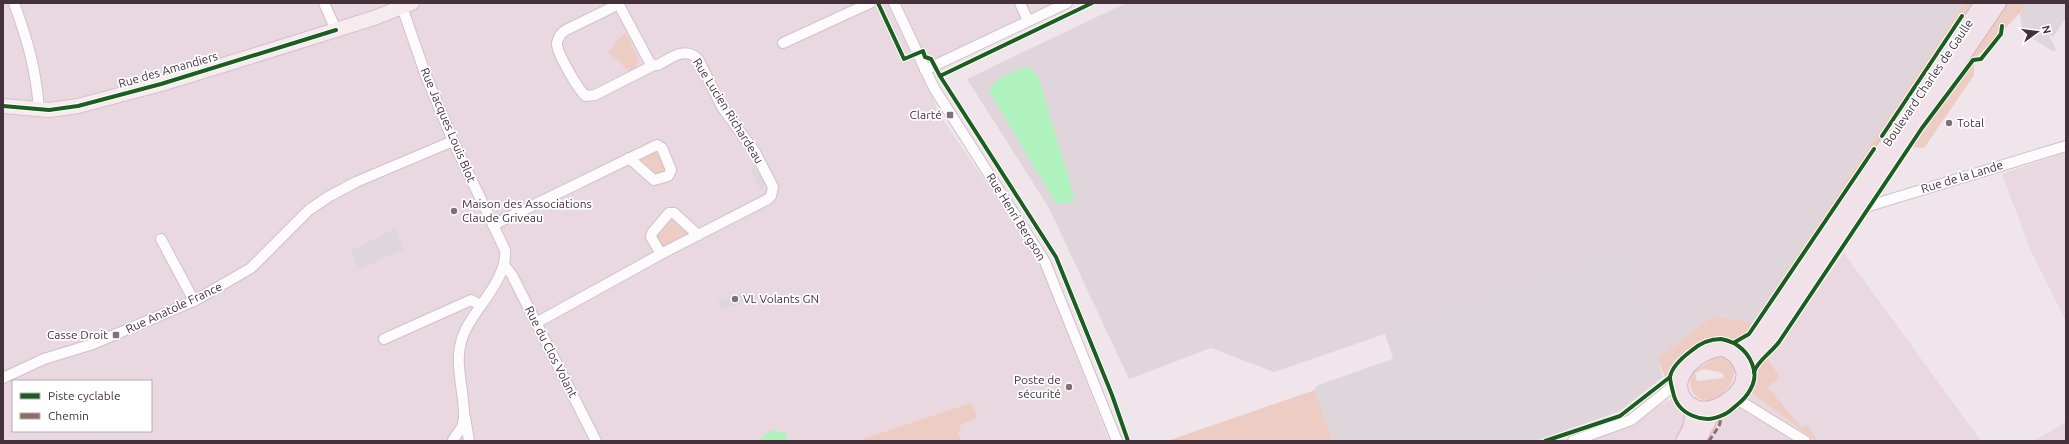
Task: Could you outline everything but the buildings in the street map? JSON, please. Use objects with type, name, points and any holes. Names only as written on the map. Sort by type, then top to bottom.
[{"type":"main road","name":"Boulevard Charles de Gaulle","points":[[1731,352],[1751,343],[1760,332],[1983,3]]},
{"type":"main road","name":"Boulevard Charles de Gaulle","points":[[1743,368],[1765,345],[1998,3]]},
{"type":"main road","points":[[1684,441],[1691,430],[1693,416],[1679,386],[1680,376],[1687,366],[1707,351],[1723,348],[1738,358],[1743,368],[1743,383],[1732,396],[1715,408],[1704,410],[1687,401]]},
{"type":"main road","points":[[1697,441],[1715,408]]},
{"type":"street","points":[[14,3],[29,44],[36,76],[39,110]]},
{"type":"street","points":[[324,3],[336,30]]},
{"type":"street","points":[[618,3],[650,63],[654,65],[594,95],[586,96],[579,89],[558,48],[559,36],[566,30],[618,3]]},
{"type":"street","points":[[783,43],[870,3]]},
{"type":"street","name":"Rue Henri Bergson","points":[[894,3],[925,70],[950,115],[1043,258],[1117,441]]},
{"type":"street","points":[[1020,3],[1028,21]]},
{"type":"street","points":[[925,70],[1067,3]]},
{"type":"street","name":"Rue des Amandiers","points":[[3,106],[39,110],[70,107],[161,84],[336,30],[407,5]]},
{"type":"street","name":"Rue Jacques Louis Blot","points":[[407,5],[426,76],[453,141],[505,250],[506,260],[504,265]]},
{"type":"street","name":"Rue Lucien Richardeau","points":[[536,323],[661,254],[768,199],[771,196],[773,188],[755,152],[722,107],[698,59],[692,54],[680,54],[654,65]]},
{"type":"street","name":"Rue Anatole France","points":[[3,378],[44,359],[93,344],[194,301],[251,268],[309,210],[328,198],[356,182],[453,141]]},
{"type":"street","name":"Rue de la Lande","points":[[1859,209],[2066,146]]},
{"type":"street","points":[[493,225],[629,158]]},
{"type":"street","points":[[661,254],[651,237],[652,233],[669,213],[674,213],[698,235]]},
{"type":"street","points":[[161,239],[194,301]]},
{"type":"street","points":[[453,440],[460,438],[468,441],[457,359],[465,331],[504,265]]},
{"type":"street","name":"Rue du Clos Volant","points":[[504,265],[512,275],[596,441]]},
{"type":"street","points":[[384,339],[471,300],[481,305]]},
{"type":"street","points":[[1573,441],[1623,424],[1659,398],[1680,376]]},
{"type":"street","points":[[1659,398],[1670,394],[1687,401]]},
{"type":"street","points":[[1732,396],[1805,441]]},
{"type":"street","points":[[453,440],[462,427],[464,413]]},
{"type":"shaded area","points":[[3,3],[1064,3],[925,70],[937,111],[1040,262],[1109,441],[3,441]]},
{"type":"shaded area","points":[[1126,3],[1964,3],[1753,324],[1713,316],[1657,359],[1663,377],[1621,410],[1609,415],[1535,441],[1421,441],[1385,334],[1274,372],[1211,348],[1129,379],[1049,208],[967,79]]},
{"type":"shaded area","points":[[1964,3],[1977,3],[1749,339],[1728,346],[1668,384],[1657,359],[1713,316],[1753,323]]},
{"type":"shaded area","points":[[2003,3],[2026,3],[2020,13],[1974,60],[1974,75],[1924,148],[1905,147]]},
{"type":"shaded area","points":[[2026,3],[2066,3],[2066,18],[2053,37],[2048,34],[2056,49],[2054,52],[2029,36],[2022,29],[2020,13]]},
{"type":"shaded area","points":[[625,32],[639,60],[635,69],[630,72],[608,52]]},
{"type":"shaded area","points":[[1030,67],[1038,76],[1074,196],[1073,201],[1063,204],[1056,203],[989,91],[994,83],[1006,75],[1020,69]]},
{"type":"shaded area","points":[[659,150],[666,169],[657,176],[636,160],[637,157]]},
{"type":"shaded area","points":[[2066,152],[2066,321],[2031,251],[2002,174]]},
{"type":"shaded area","points":[[758,166],[768,184],[760,189],[750,170]]},
{"type":"shaded area","points":[[672,218],[689,233],[688,236],[664,249],[655,237]]},
{"type":"shaded area","points":[[395,229],[405,249],[359,269],[350,251]]},
{"type":"shaded area","points":[[1623,251],[1659,366],[1621,395],[1617,402],[1511,441],[1333,441],[1315,390],[1316,386],[1398,357],[1389,332]]},
{"type":"shaded area","points":[[1844,253],[1981,441],[1573,441],[1631,420],[1674,398],[1679,407],[1686,413],[1702,418],[1722,416],[1748,394],[1753,394],[1813,439],[1818,440],[1802,428],[1768,387],[1768,360]]},
{"type":"shaded area","name":"VL Volants GN","points":[[748,290],[746,301],[722,310],[720,309],[718,301]]},
{"type":"shaded area","points":[[1786,334],[1768,360],[1780,377],[1768,387],[1802,428],[1807,425],[1818,441],[1813,439],[1753,394],[1747,387],[1749,372],[1777,336]]},
{"type":"shaded area","points":[[1716,357],[1729,361],[1734,368],[1734,377],[1729,387],[1721,395],[1712,400],[1702,400],[1693,393],[1691,388],[1690,382],[1693,372]],"holes":[[[1704,369],[1723,373],[1724,378],[1697,381],[1695,373]]]},
{"type":"shaded area","points":[[1315,390],[1333,441],[1170,441],[1170,440]]},
{"type":"shaded area","points":[[971,403],[977,417],[961,425],[958,434],[962,441],[857,441]]},
{"type":"shaded area","points":[[2066,422],[2066,441],[2034,441]]},
{"type":"shaded area","points":[[774,430],[786,433],[788,441],[759,441],[765,434]]},
{"type":"marked path","points":[[1709,441],[1719,426],[1722,416]]},
{"type":"cycle path","points":[[878,3],[904,59],[923,51],[925,57],[931,59],[940,76],[1056,257],[1112,395],[1128,441]]},
{"type":"cycle path","points":[[940,76],[1092,3]]},
{"type":"cycle path","points":[[1882,136],[1962,16]]},
{"type":"cycle path","points":[[1754,372],[1758,364],[1779,342],[1922,128],[1973,60],[1981,59],[2001,34],[2002,26]]},
{"type":"cycle path","points":[[3,106],[49,110],[78,106],[161,84],[336,30]]},
{"type":"cycle path","points":[[1735,342],[1749,334],[1874,149]]},
{"type":"cycle path","points":[[1721,339],[1727,340],[1738,346],[1750,358],[1755,375],[1753,385],[1745,398],[1725,414],[1707,419],[1692,416],[1685,412],[1675,400],[1670,380],[1671,373],[1678,362],[1698,346],[1705,342],[1721,339]]},
{"type":"cycle path","points":[[1545,441],[1620,416],[1670,377]]},
{"type":"place","name":"Clarté","points":[[950,115]]},
{"type":"place","name":"Total","points":[[1949,123]]},
{"type":"place","name":"Maison des Associations Claude Griveau","points":[[454,211]]},
{"type":"place","name":"VL Volants GN","points":[[735,299]]},
{"type":"place","name":"Casse Droit","points":[[116,335]]},
{"type":"place","name":"Poste de sécurité","points":[[1069,387]]}]
